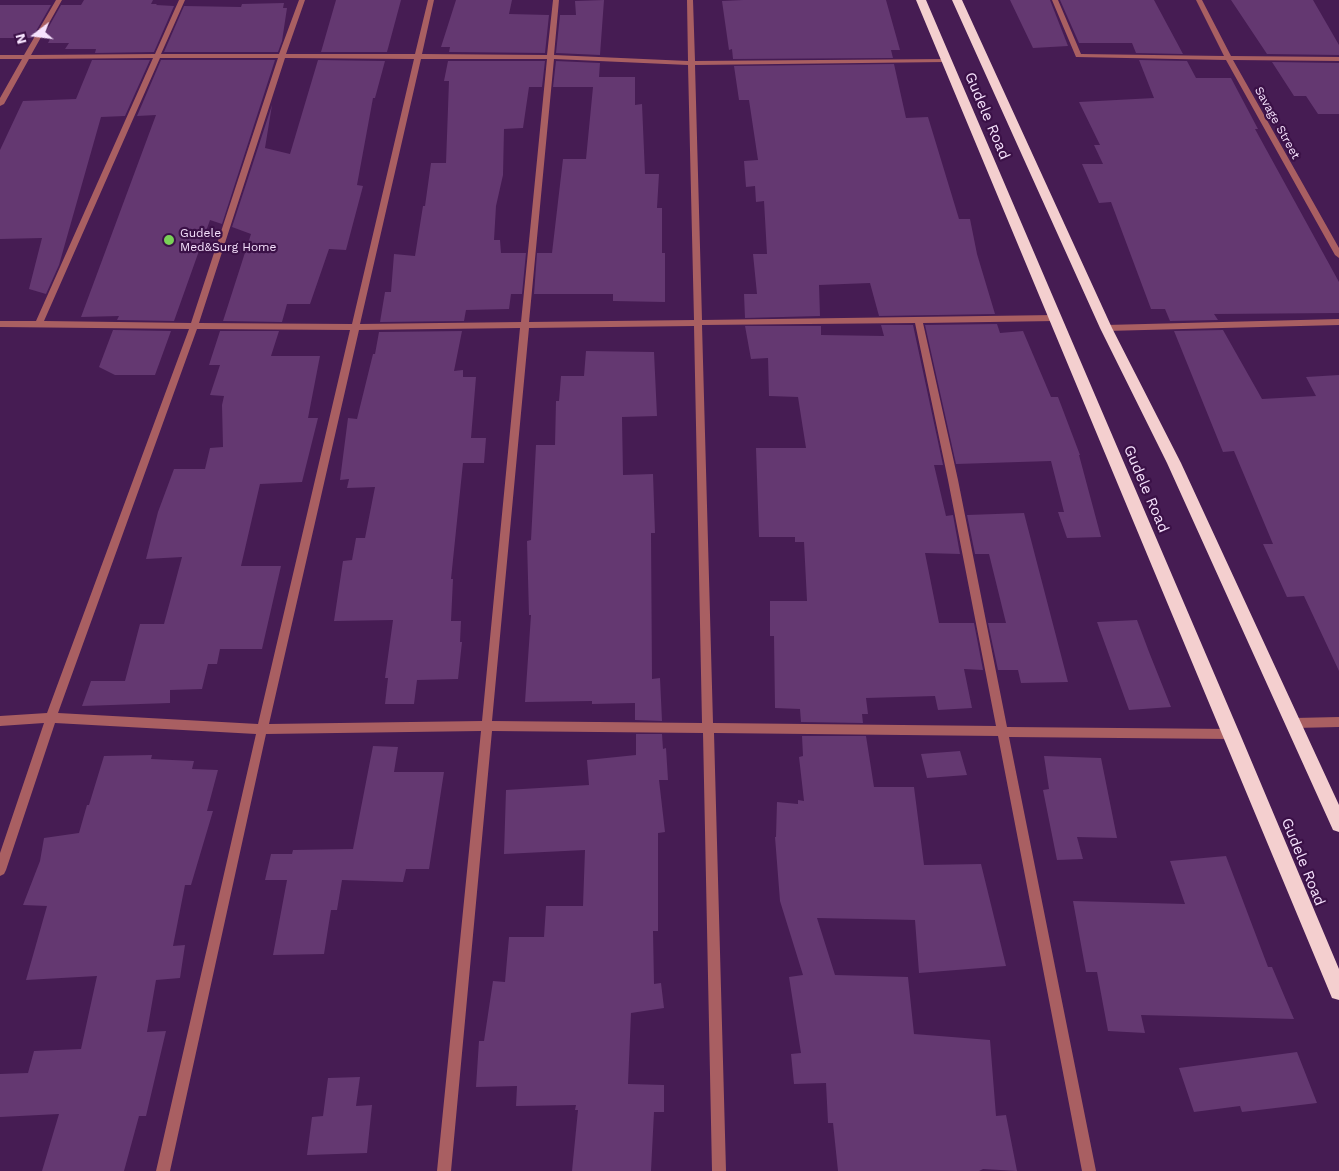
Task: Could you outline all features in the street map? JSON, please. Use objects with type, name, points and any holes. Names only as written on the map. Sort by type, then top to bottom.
[{"type":"highway","name":"Gudele Road","points":[[921,0],[1339,991]]},
{"type":"highway","name":"Gudele Road","points":[[957,0],[1030,156],[1106,328],[1174,463],[1339,824]]},
{"type":"street","points":[[0,104],[59,0]]},
{"type":"street","points":[[39,324],[182,0]]},
{"type":"street","points":[[0,870],[51,718],[194,326],[302,0]]},
{"type":"street","points":[[163,1171],[354,327],[431,0]]},
{"type":"street","points":[[444,1171],[556,0]]},
{"type":"street","points":[[690,0],[719,1171]]},
{"type":"street","points":[[1055,0],[1078,56],[1339,59]]},
{"type":"street","name":"Savage Street","points":[[1199,0],[1228,57],[1339,254]]},
{"type":"street","points":[[0,57],[551,57],[691,63],[946,60]]},
{"type":"street","points":[[0,324],[354,327],[1055,318]]},
{"type":"street","points":[[918,319],[953,480],[1089,1171]]},
{"type":"street","points":[[1106,328],[1339,322]]},
{"type":"street","points":[[0,721],[51,718],[262,729],[487,726],[1232,734]]},
{"type":"street","points":[[1294,723],[1339,722]]},
{"type":"building","points":[[84,0],[153,0],[151,4],[174,6],[154,52],[95,53],[96,49],[65,49],[69,43],[48,43],[51,37],[43,37],[61,5],[81,5]]},
{"type":"building","points":[[336,0],[401,0],[387,52],[321,52]]},
{"type":"building","points":[[456,0],[512,0],[509,14],[549,15],[545,53],[449,52],[450,47],[441,47]]},
{"type":"building","points":[[604,0],[600,55],[556,53],[560,15],[576,15],[575,1]]},
{"type":"building","points":[[886,0],[900,50],[891,50],[893,58],[733,59],[732,49],[729,50],[722,1]]},
{"type":"building","points":[[1010,0],[1050,0],[1068,46],[1033,48]]},
{"type":"building","points":[[1060,0],[1154,0],[1183,54],[1136,53],[1132,43],[1079,43]]},
{"type":"building","points":[[1231,0],[1313,0],[1339,45],[1339,55],[1267,54]]},
{"type":"building","points":[[284,3],[283,8],[287,8],[282,41],[278,52],[164,52],[184,6],[241,7],[242,4]]},
{"type":"building","points":[[0,5],[51,5],[32,38],[0,38]]},
{"type":"building","points":[[92,60],[150,60],[125,116],[101,117],[59,265],[46,294],[29,289],[42,238],[0,239],[0,150],[23,101],[76,99]]},
{"type":"building","points":[[161,60],[275,60],[222,224],[210,220],[174,321],[117,320],[119,316],[81,317],[156,115],[137,116]]},
{"type":"building","points":[[318,60],[385,61],[375,98],[373,98],[357,185],[363,186],[346,250],[329,249],[310,304],[287,304],[282,322],[223,321],[251,234],[232,227],[272,105],[265,148],[290,154]]},
{"type":"building","points":[[1139,60],[1187,61],[1196,78],[1231,78],[1258,129],[1255,129],[1339,282],[1339,313],[1214,314],[1218,320],[1170,321],[1165,309],[1151,309],[1111,202],[1099,203],[1082,164],[1103,164],[1094,145],[1100,145],[1079,102],[1154,98]]},
{"type":"building","points":[[448,61],[545,61],[542,87],[529,87],[523,128],[504,129],[503,175],[496,206],[494,240],[500,240],[501,253],[526,253],[522,294],[511,294],[509,309],[466,310],[464,321],[380,322],[385,292],[391,292],[394,254],[415,256],[431,163],[446,163],[449,81],[444,81]]},
{"type":"building","points":[[556,61],[600,63],[599,77],[635,77],[635,105],[642,104],[645,174],[659,174],[657,208],[662,208],[662,253],[665,253],[665,302],[613,301],[613,294],[534,294],[537,253],[552,253],[563,159],[586,159],[593,87],[553,87]]},
{"type":"building","points":[[1272,62],[1339,63],[1339,114],[1318,114],[1306,96],[1294,96]]},
{"type":"building","points":[[894,64],[906,118],[928,117],[959,219],[970,219],[977,254],[995,314],[879,316],[870,283],[819,285],[820,316],[745,318],[744,294],[757,294],[753,254],[767,254],[764,201],[756,202],[755,186],[746,187],[744,161],[758,160],[749,100],[739,100],[734,66]]},
{"type":"building","points":[[997,324],[1000,333],[1023,331],[1051,397],[1058,397],[1080,455],[1101,537],[1067,538],[1058,512],[1064,512],[1051,461],[956,464],[925,325]]},
{"type":"building","points":[[881,325],[913,325],[943,465],[934,465],[946,516],[953,515],[960,554],[925,553],[939,623],[974,623],[983,670],[964,669],[972,708],[938,710],[935,696],[866,698],[868,714],[862,714],[863,723],[801,722],[800,709],[775,708],[774,636],[770,636],[770,601],[807,601],[804,542],[795,542],[795,537],[759,537],[756,448],[806,448],[798,397],[769,396],[768,358],[751,359],[745,326],[821,326],[821,335],[884,336]]},
{"type":"building","points":[[113,330],[171,331],[155,375],[115,375],[99,367]]},
{"type":"building","points":[[1223,330],[1262,399],[1316,396],[1306,377],[1339,375],[1339,671],[1304,596],[1287,597],[1263,544],[1273,544],[1234,451],[1223,452],[1174,331]]},
{"type":"building","points":[[220,331],[279,331],[271,356],[320,356],[308,418],[318,418],[302,482],[260,484],[241,566],[281,566],[262,649],[220,649],[217,664],[208,664],[202,689],[170,690],[170,703],[82,706],[91,681],[125,681],[140,624],[164,624],[182,557],[146,559],[158,512],[174,469],[205,469],[210,448],[223,447],[222,405],[224,396],[210,395],[220,365],[209,365]]},
{"type":"building","points":[[462,331],[454,371],[463,370],[463,377],[476,377],[471,438],[486,438],[484,463],[463,463],[451,579],[453,579],[451,621],[461,621],[460,642],[462,642],[458,679],[417,680],[414,704],[385,704],[388,678],[385,678],[393,620],[334,621],[343,561],[352,560],[356,538],[365,538],[375,487],[347,488],[349,479],[340,480],[348,418],[357,419],[373,354],[375,354],[379,332]]},
{"type":"building","points":[[586,351],[654,352],[657,416],[622,417],[623,475],[653,474],[655,533],[651,533],[652,679],[660,678],[662,721],[635,720],[635,703],[592,704],[592,701],[525,702],[531,615],[529,615],[527,541],[531,540],[536,445],[555,445],[556,401],[559,401],[561,376],[584,376]]},
{"type":"building","points":[[1024,513],[1068,682],[1021,683],[1018,670],[998,670],[988,623],[1006,623],[989,554],[975,554],[967,515]]},
{"type":"building","points":[[1137,620],[1171,707],[1129,710],[1097,622]]},
{"type":"building","points":[[636,734],[662,734],[663,749],[666,748],[668,780],[659,780],[665,832],[658,833],[658,931],[653,931],[654,984],[661,983],[664,1008],[631,1013],[628,1084],[664,1085],[664,1112],[654,1112],[651,1171],[572,1171],[578,1110],[575,1110],[576,1105],[516,1106],[517,1086],[476,1087],[479,1041],[484,1041],[493,981],[505,982],[509,937],[544,937],[546,906],[583,906],[585,850],[504,854],[506,790],[589,785],[587,760],[636,755]]},
{"type":"building","points":[[802,736],[866,736],[874,787],[914,787],[924,865],[981,864],[1006,966],[919,973],[915,920],[817,918],[835,975],[908,977],[914,1034],[990,1040],[996,1116],[1006,1115],[1017,1171],[983,1169],[979,1171],[838,1171],[833,1123],[828,1123],[826,1083],[794,1084],[791,1054],[801,1053],[789,977],[803,975],[780,901],[775,837],[777,802],[798,804],[798,800],[804,801],[799,757],[803,756]]},
{"type":"building","points":[[373,746],[398,747],[394,772],[444,772],[429,869],[406,869],[403,882],[342,880],[337,910],[331,910],[324,954],[273,955],[287,880],[265,880],[271,854],[292,854],[293,850],[353,849]]},
{"type":"building","points":[[960,751],[967,775],[927,778],[921,754]]},
{"type":"building","points":[[152,755],[151,759],[194,761],[192,769],[218,770],[207,811],[213,811],[191,885],[185,885],[173,946],[185,945],[180,978],[156,980],[147,1032],[166,1031],[146,1116],[139,1116],[124,1171],[42,1171],[59,1114],[0,1117],[0,1074],[28,1073],[34,1051],[81,1049],[97,976],[26,980],[47,906],[23,905],[40,861],[44,838],[79,833],[104,756]]},
{"type":"building","points":[[1044,756],[1101,758],[1117,838],[1077,837],[1083,859],[1057,860],[1043,790],[1049,789]]},
{"type":"building","points":[[1226,856],[1268,967],[1272,967],[1294,1019],[1141,1015],[1145,1033],[1108,1031],[1097,972],[1086,972],[1073,901],[1185,904],[1170,861]]},
{"type":"building","points":[[1297,1052],[1317,1103],[1242,1112],[1240,1106],[1194,1112],[1179,1068]]},
{"type":"building","points":[[360,1077],[356,1106],[372,1105],[367,1153],[307,1155],[312,1117],[323,1116],[328,1078]]},
{"type":"place","name":"Gudele Med&Surg Home","points":[[169,240]]}]
